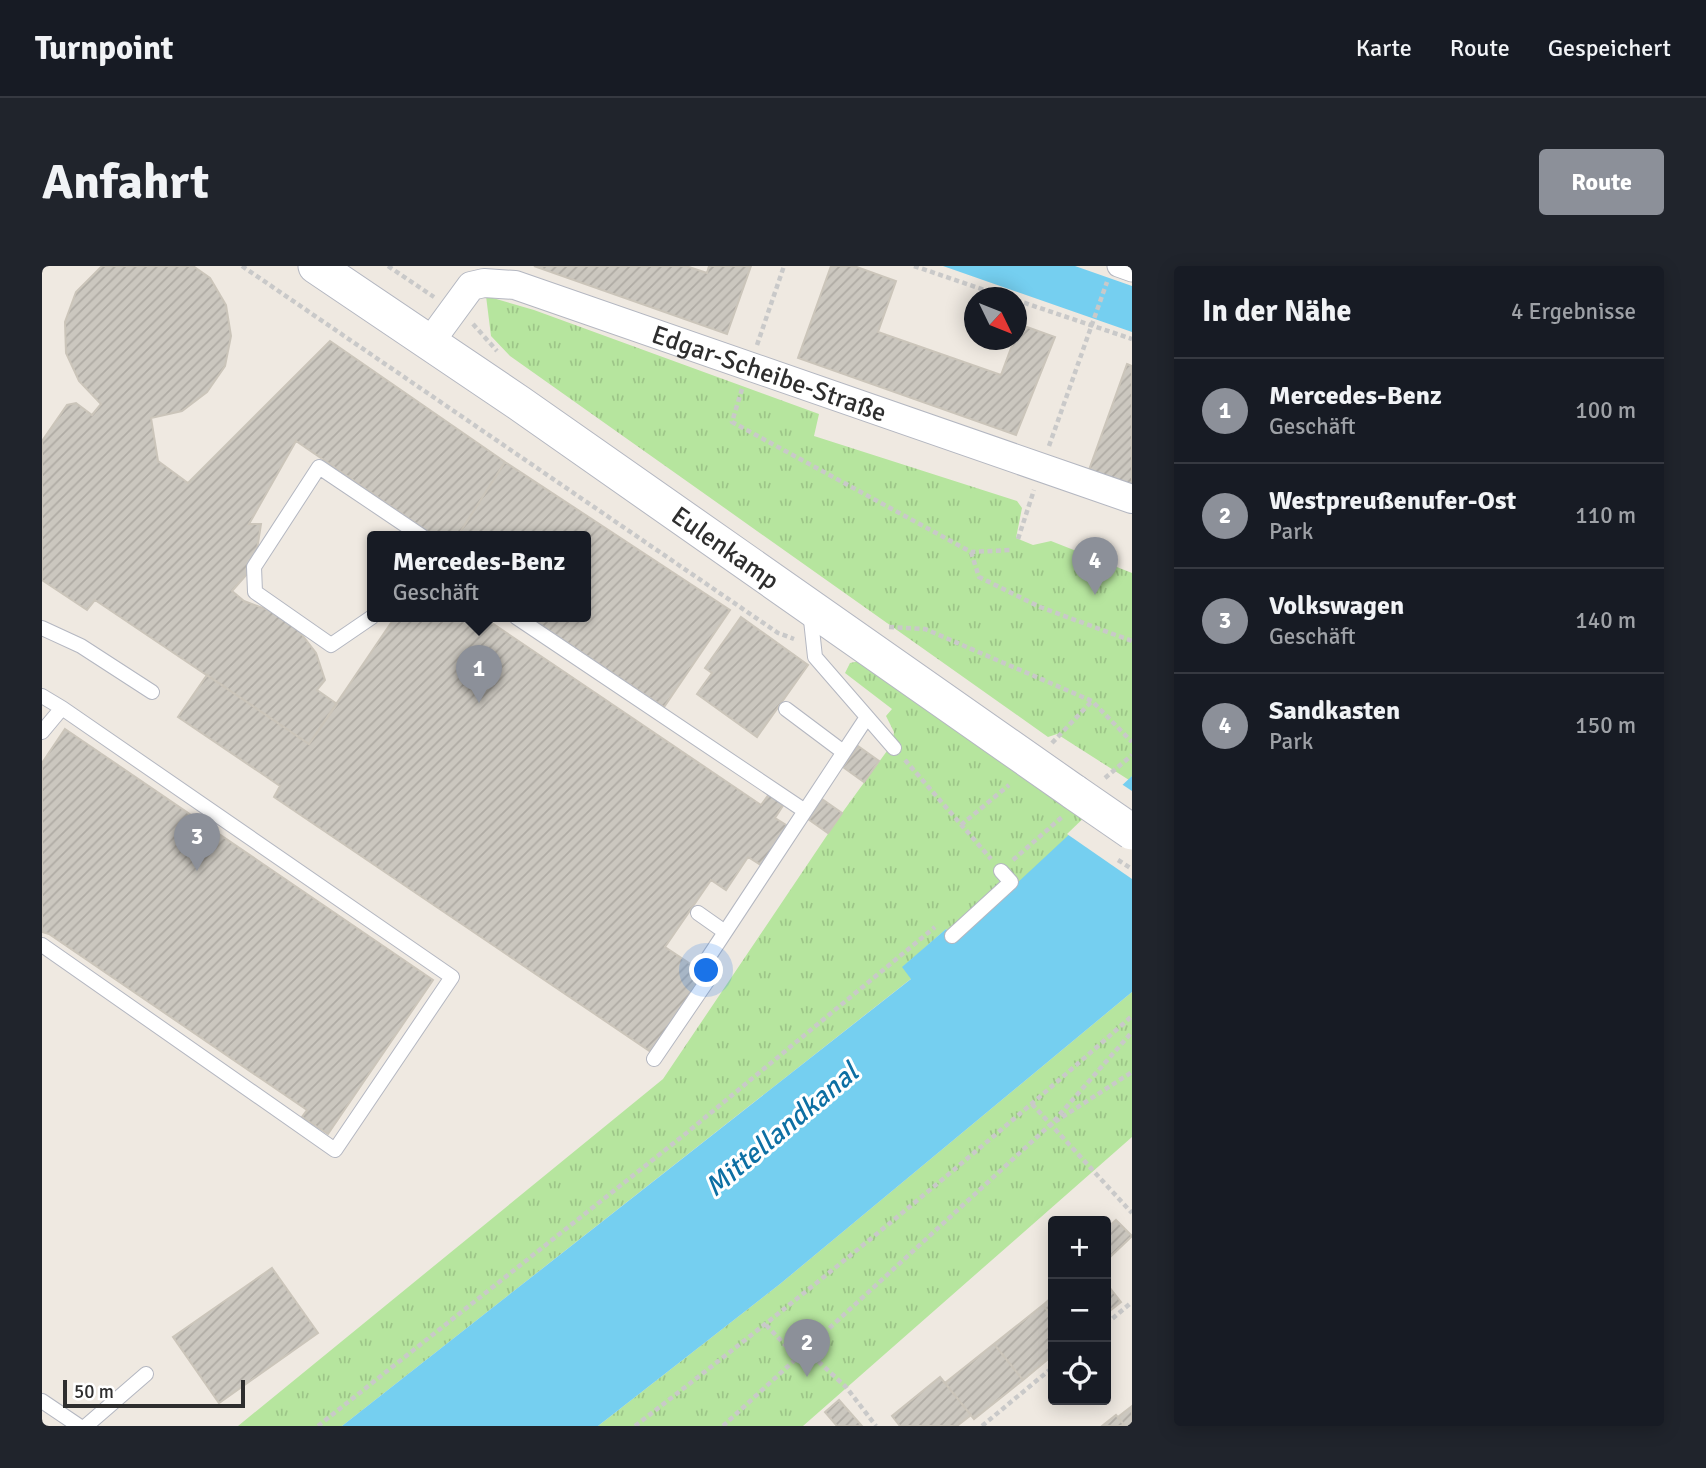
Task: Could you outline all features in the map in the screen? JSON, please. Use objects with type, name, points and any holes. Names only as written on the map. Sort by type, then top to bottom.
[{"type":"street","name":"Eulenkamp","points":[[316,266],[430,342],[1132,832]]},
{"type":"street","points":[[1113,272],[1132,271]]},
{"type":"street","name":"Edgar-Scheibe-Straße","points":[[430,342],[471,286],[484,283],[515,285],[1132,499]]},
{"type":"lane","points":[[367,620],[331,645],[256,592],[254,567],[319,467],[414,531]]},
{"type":"lane","points":[[810,606],[815,657],[894,748]]},
{"type":"lane","points":[[523,622],[805,811]]},
{"type":"lane","points":[[42,628],[81,646],[152,692]]},
{"type":"lane","points":[[42,696],[452,977],[335,1150],[42,945]]},
{"type":"lane","points":[[42,733],[62,708]]},
{"type":"lane","points":[[786,709],[842,751]]},
{"type":"lane","points":[[654,1059],[714,971],[708,958],[842,751],[867,717]]},
{"type":"lane","points":[[952,936],[1011,882],[1001,871]]},
{"type":"lane","points":[[698,913],[725,932]]},
{"type":"lane","points":[[86,1426],[146,1374]]},
{"type":"lane","points":[[42,1401],[79,1426]]},
{"type":"path","points":[[242,266],[778,633],[813,647]]},
{"type":"path","points":[[784,266],[732,422],[971,552],[1011,550]]},
{"type":"path","points":[[914,266],[976,287]]},
{"type":"path","points":[[1018,539],[1091,326],[1113,272]]},
{"type":"path","points":[[1027,304],[1132,340]]},
{"type":"path","points":[[971,552],[979,577],[1040,607],[1132,641]]},
{"type":"path","points":[[888,627],[925,629],[1092,701],[1132,742]]},
{"type":"path","points":[[1051,744],[1092,701]]},
{"type":"path","points":[[894,748],[1001,871]]},
{"type":"path","points":[[961,825],[1009,785]]},
{"type":"path","points":[[318,1426],[895,961]]},
{"type":"path","points":[[635,1426],[766,1325],[1032,1104],[1132,1016]]},
{"type":"path","points":[[723,1426],[1050,1125],[1132,1032]]},
{"type":"path","points":[[1050,1125],[1132,1072]]},
{"type":"path","points":[[1032,1104],[1132,1213]]},
{"type":"path","points":[[1111,1320],[1132,1302]]},
{"type":"path","points":[[766,1325],[797,1357]]},
{"type":"path","points":[[806,1350],[846,1387],[876,1426]]},
{"type":"path","points":[[982,1426],[1048,1371]]},
{"type":"green space","points":[[486,296],[534,310],[819,414],[814,436],[1017,501],[1022,508],[1016,538],[1033,545],[1051,541],[1132,573],[1132,776],[1129,780],[1057,734],[1048,737],[510,356],[491,336]]},
{"type":"green space","points":[[860,661],[1088,819],[956,940],[946,929],[903,967],[912,978],[342,1426],[238,1426],[663,1079],[842,813],[892,744],[894,732],[886,716],[892,709],[845,673],[850,663]]},
{"type":"green space","points":[[1132,992],[1132,1137],[803,1426],[598,1426],[780,1284]]},
{"type":"water","points":[[943,266],[1075,266],[1132,286],[1132,332],[1027,295],[1027,287],[1003,287]]},
{"type":"water","name":"Mittellandkanal","points":[[1132,776],[1132,992],[780,1284],[598,1426],[342,1426],[911,979],[902,967],[946,929],[956,940]]},
{"type":"pier","points":[[1120,783],[1132,791],[1132,879],[1067,834]]},
{"type":"building","points":[[102,266],[193,266],[210,278],[226,305],[231,336],[225,366],[207,392],[182,411],[151,418],[158,461],[188,483],[330,341],[505,462],[461,531],[427,531],[296,441],[249,524],[261,524],[256,556],[248,573],[232,591],[244,601],[271,611],[296,627],[316,653],[325,680],[317,690],[337,704],[309,744],[95,600],[87,610],[42,580],[42,441],[67,405],[76,403],[92,415],[101,404],[79,381],[66,353],[65,322],[76,292]]},
{"type":"building","points":[[534,266],[686,266],[707,273],[709,266],[751,266],[727,334]]},
{"type":"building","points":[[831,266],[854,266],[896,281],[878,332],[1001,375],[1010,350],[1027,350],[1027,327],[1055,337],[1016,435],[798,358]]},
{"type":"building","points":[[1127,364],[1132,366],[1132,486],[1089,470]]},
{"type":"building","points":[[505,462],[730,610],[664,707],[536,622],[591,622],[591,531],[461,531]]},
{"type":"building","points":[[741,617],[808,665],[757,737],[697,694],[712,673],[705,668]]},
{"type":"building","points":[[392,622],[490,622],[761,805],[769,794],[784,804],[775,818],[791,828],[764,867],[748,857],[726,890],[711,880],[665,947],[707,975],[654,1054],[274,797],[280,786],[178,717],[207,675],[309,744]]},
{"type":"building","points":[[65,729],[433,980],[328,1134],[302,1117],[307,1110],[49,934],[42,932],[42,763]]},
{"type":"building","points":[[858,746],[879,761],[864,782],[843,767]]},
{"type":"building","points":[[822,799],[842,813],[828,833],[808,819]]},
{"type":"building","points":[[1116,1220],[1132,1236],[1111,1256],[1111,1224]]},
{"type":"building","points":[[272,1268],[318,1333],[219,1403],[173,1337]]},
{"type":"building","points":[[1111,1289],[1121,1302],[1111,1310]]},
{"type":"building","points":[[1043,1305],[1048,1312],[1048,1359],[1023,1380],[994,1344]]},
{"type":"building","points":[[994,1344],[1023,1380],[974,1419],[945,1383]]},
{"type":"building","points":[[940,1377],[971,1415],[957,1426],[900,1426],[892,1416]]},
{"type":"building","points":[[839,1400],[862,1426],[837,1426],[825,1412]]},
{"type":"building","points":[[1132,1406],[1132,1426],[1125,1426],[1118,1417]]},
{"type":"building","points":[[1116,1415],[1125,1426],[1102,1426]]},
{"type":"place","name":"Sandkasten","points":[[1095,595]]},
{"type":"place","name":"Mercedes-Benz","points":[[479,703]]},
{"type":"place","name":"Volkswagen","points":[[197,871]]},
{"type":"place","name":"Westpreußenufer-Ost","points":[[807,1377]]}]
